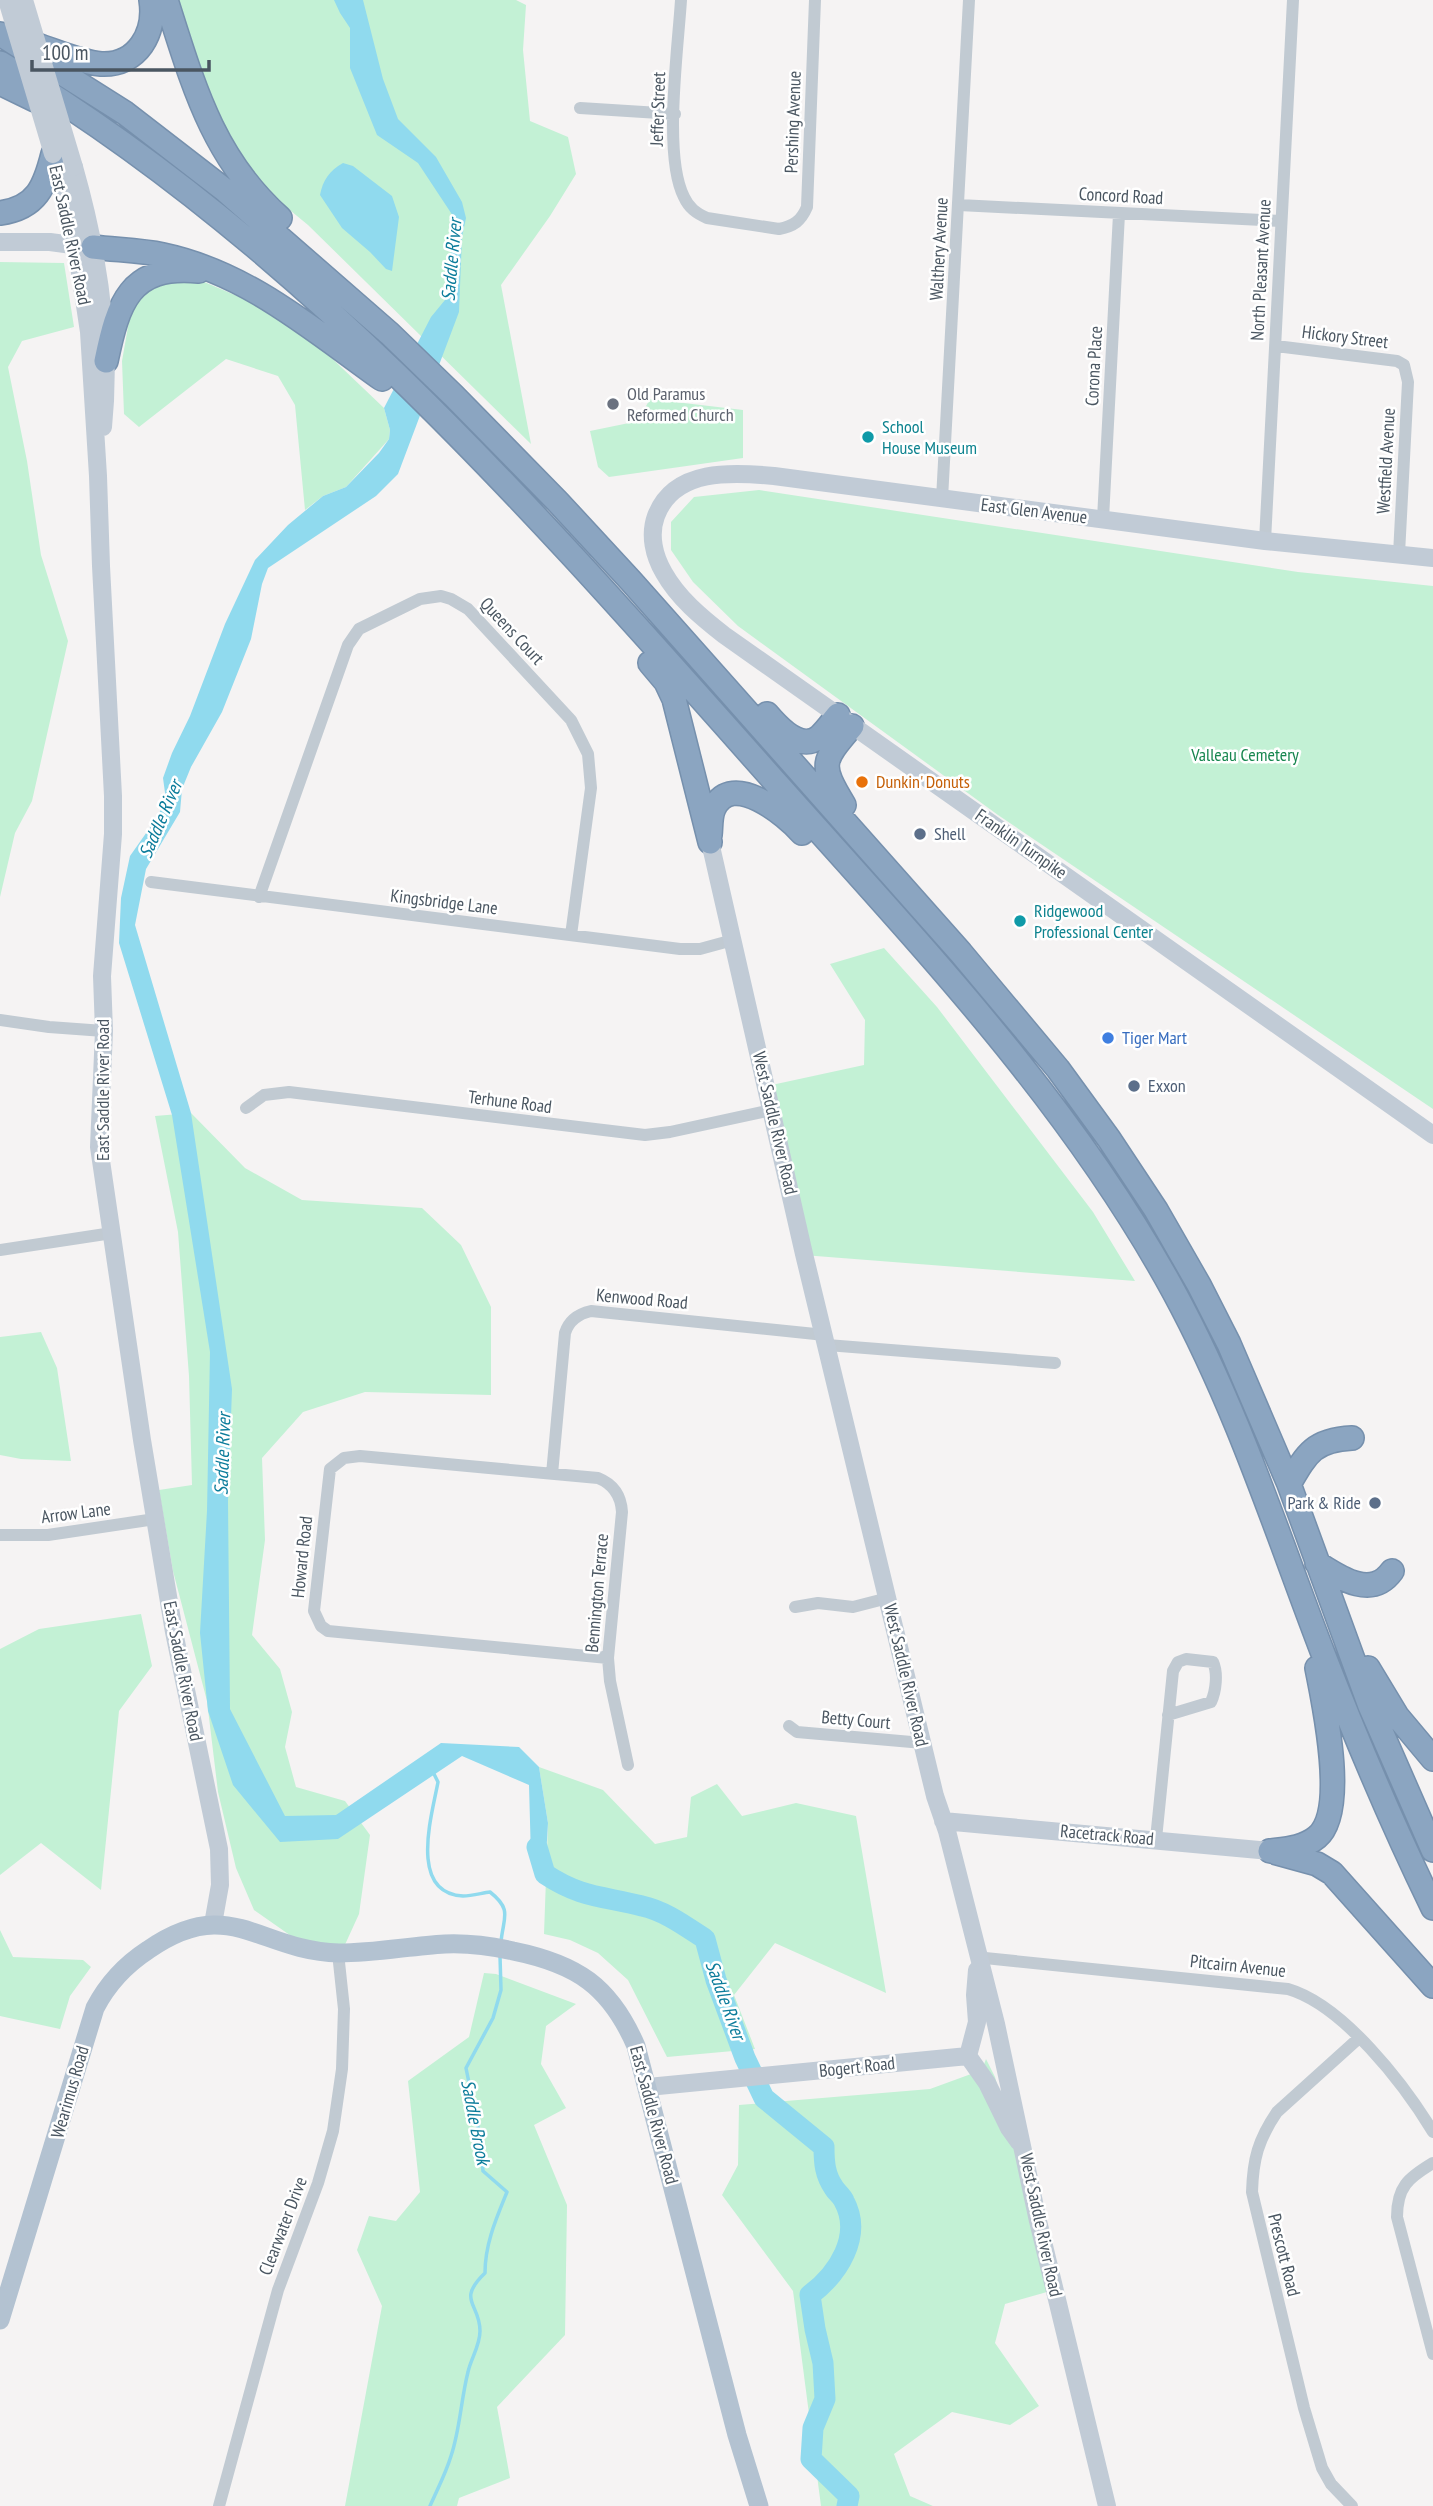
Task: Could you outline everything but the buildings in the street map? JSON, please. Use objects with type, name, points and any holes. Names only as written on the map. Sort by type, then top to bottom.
[{"type":"highway","points":[[0,33],[93,62],[118,62],[133,54],[146,41],[152,25],[151,0]]},
{"type":"highway","points":[[166,0],[202,108],[233,167],[264,203],[331,264],[390,334]]},
{"type":"highway","points":[[0,33],[90,89],[193,165],[292,246],[454,396],[587,533],[1031,1035],[1084,1103],[1127,1166],[1167,1228],[1219,1324],[1289,1483],[1331,1604],[1387,1746],[1433,1850]]},
{"type":"highway","points":[[0,63],[114,136],[217,216],[283,271],[374,365],[444,424],[587,571],[875,895],[1038,1084],[1137,1227],[1175,1294],[1223,1390],[1257,1471],[1308,1613],[1368,1764],[1433,1908]]},
{"type":"highway","points":[[0,83],[114,136]]},
{"type":"highway","points":[[0,213],[16,209],[37,195],[46,180],[53,154]]},
{"type":"highway","points":[[84,246],[165,255],[223,274],[254,289],[374,365]]},
{"type":"highway","points":[[106,361],[117,318],[126,298],[136,285],[155,275],[166,273],[194,271],[223,274]]},
{"type":"highway","points":[[587,571],[627,636],[661,675],[670,690],[710,842]]},
{"type":"highway","points":[[674,630],[735,678],[791,737],[804,741],[816,739],[845,720]]},
{"type":"highway","points":[[845,720],[830,754],[828,776],[875,856]]},
{"type":"highway","points":[[710,842],[713,813],[718,803],[728,795],[747,795],[776,808],[812,844],[875,895]]},
{"type":"highway","points":[[1289,1483],[1306,1456],[1316,1446],[1328,1441],[1352,1438]]},
{"type":"highway","points":[[1317,1563],[1359,1585],[1379,1582],[1392,1571]]},
{"type":"highway","points":[[1331,1604],[1388,1702],[1433,1759]]},
{"type":"highway","points":[[1270,1851],[1297,1847],[1318,1836],[1326,1825],[1331,1810],[1329,1732],[1308,1613]]},
{"type":"highway","points":[[1270,1851],[1310,1861],[1332,1873],[1433,1986]]},
{"type":"main road","name":"East Saddle River Road","points":[[213,1924],[231,1926],[303,1948],[338,1953],[446,1944],[500,1948],[563,1965],[602,1990],[631,2033],[648,2087],[737,2435],[759,2506]]},
{"type":"main road","name":"Wearimus Road","points":[[0,2320],[90,2023],[102,1995],[129,1964],[164,1939],[181,1930],[213,1924]]},
{"type":"street","name":"East Saddle River Road","points":[[7,0],[102,312],[106,397],[98,476]]},
{"type":"street","points":[[0,242],[50,242],[84,246],[74,167],[24,0]]},
{"type":"street","name":"Jeffer Street","points":[[681,0],[673,149],[680,187],[689,206],[697,214],[707,218],[779,229]]},
{"type":"street","name":"Pershing Avenue","points":[[779,229],[798,222],[807,207],[815,0]]},
{"type":"street","name":"Walthery Avenue","points":[[942,499],[969,0]]},
{"type":"street","name":"North Pleasant Avenue","points":[[1265,541],[1293,0]]},
{"type":"street","points":[[580,108],[674,114]]},
{"type":"street","name":"Concord Road","points":[[959,205],[1281,221]]},
{"type":"street","name":"Corona Place","points":[[1103,519],[1119,214]]},
{"type":"street","name":"East Saddle River Road","points":[[84,246],[113,796],[113,834],[102,976],[104,1031],[99,1147],[174,1632],[219,1849],[220,1885],[213,1924]]},
{"type":"street","name":"Hickory Street","points":[[1276,346],[1397,361],[1404,365],[1406,370]]},
{"type":"street","name":"Westfield Avenue","points":[[1399,554],[1408,382],[1406,370]]},
{"type":"street","name":"East Glen Avenue","points":[[654,520],[660,507],[674,491],[688,482],[718,475],[774,476],[1265,541],[1433,558]]},
{"type":"street","name":"Franklin Turnpike","points":[[654,520],[653,540],[660,565],[672,585],[688,603],[737,645],[1433,1135]]},
{"type":"street","name":"Queens Court","points":[[259,897],[348,645],[359,629],[420,599],[441,596],[451,598],[468,609],[571,720],[582,737],[588,754],[591,788],[571,935]]},
{"type":"street","name":"West Saddle River Road","points":[[710,842],[923,1743],[996,2024],[1038,2221],[1107,2506]]},
{"type":"street","name":"Kingsbridge Lane","points":[[150,882],[691,950],[733,940]]},
{"type":"street","points":[[0,1020],[104,1031]]},
{"type":"street","name":"Terhune Road","points":[[246,1108],[264,1095],[289,1092],[645,1135],[772,1110]]},
{"type":"street","points":[[0,1250],[112,1233]]},
{"type":"street","name":"Kenwood Road","points":[[552,1474],[565,1333],[573,1318],[582,1313],[592,1311],[826,1340]]},
{"type":"street","points":[[826,1340],[1055,1363]]},
{"type":"street","name":"Howard Road","points":[[552,1474],[360,1457],[339,1461],[328,1474],[314,1611],[316,1619],[321,1626],[335,1633],[608,1658]]},
{"type":"street","name":"Bennington Terrace","points":[[552,1474],[598,1478],[614,1488],[619,1496],[622,1512],[608,1658],[610,1681],[628,1765]]},
{"type":"street","name":"Arrow Lane","points":[[0,1535],[48,1535],[155,1519]]},
{"type":"street","points":[[795,1607],[818,1603],[853,1607],[888,1598]]},
{"type":"street","points":[[1156,1839],[1168,1715],[1173,1671],[1178,1662],[1186,1659],[1213,1662],[1216,1671],[1215,1693],[1211,1702],[1168,1715]]},
{"type":"street","name":"Betty Court","points":[[789,1726],[797,1732],[923,1743]]},
{"type":"street","name":"Racetrack Road","points":[[943,1821],[1270,1851]]},
{"type":"street","name":"Clearwater Drive","points":[[219,2506],[278,2290],[318,2183],[333,2131],[342,2069],[344,2009],[338,1953]]},
{"type":"street","name":"Pitcairn Avenue","points":[[979,1960],[985,1958],[1289,1989],[1315,1999],[1359,2038],[1386,2066],[1433,2132]]},
{"type":"street","points":[[979,1960],[975,1995],[977,2022],[968,2056],[987,2083],[1009,2128],[1024,2148]]},
{"type":"street","name":"Prescott Road","points":[[1352,2506],[1331,2484],[1322,2468],[1301,2395],[1252,2192],[1255,2157],[1267,2127],[1278,2112],[1359,2038]]},
{"type":"street","name":"Bogert Road","points":[[648,2087],[968,2056]]},
{"type":"street","points":[[1433,2163],[1413,2175],[1406,2183],[1397,2204],[1397,2217],[1433,2354]]},
{"type":"green space","points":[[171,0],[516,0],[526,5],[523,50],[530,121],[568,137],[576,174],[501,285],[531,444],[308,225],[239,168]]},
{"type":"green space","points":[[0,262],[64,263],[74,327],[22,341],[8,367],[27,461],[41,555],[68,641],[32,801],[15,833],[0,897]]},
{"type":"green space","points":[[176,270],[277,313],[276,305],[384,408],[390,430],[389,439],[346,487],[323,496],[305,510],[295,405],[278,376],[226,359],[139,427],[124,414],[122,361],[133,298]]},
{"type":"green space","points":[[650,399],[743,410],[743,458],[609,477],[598,467],[590,431],[629,423],[641,415]]},
{"type":"green space","name":"Valleau Cemetery","points":[[759,490],[1298,572],[1433,586],[1433,1109],[998,815],[738,626],[693,582],[671,550],[671,522],[694,497]]},
{"type":"green space","points":[[884,948],[937,1007],[1093,1212],[1135,1281],[803,1255],[767,1086],[864,1065],[865,1020],[830,964]]},
{"type":"green space","points":[[191,1113],[245,1168],[302,1200],[422,1208],[461,1245],[491,1307],[491,1395],[365,1392],[303,1412],[262,1458],[265,1540],[252,1635],[280,1669],[292,1712],[285,1747],[296,1787],[345,1801],[370,1835],[359,1914],[343,1949],[294,1938],[254,1910],[236,1868],[218,1792],[207,1701],[173,1571],[159,1490],[192,1485],[189,1376],[178,1232],[155,1116]]},
{"type":"green space","points":[[41,1332],[57,1368],[71,1461],[21,1459],[0,1455],[0,1337]]},
{"type":"green space","points":[[141,1614],[152,1666],[119,1711],[101,1890],[41,1843],[0,1875],[0,1649],[39,1629]]},
{"type":"green space","points":[[539,1767],[603,1790],[655,1844],[687,1837],[691,1797],[717,1784],[742,1816],[796,1803],[856,1816],[886,1993],[775,1943],[734,1995],[755,2049],[667,2057],[628,1980],[598,1953],[570,1940],[544,1934],[548,1823]]},
{"type":"green space","points":[[0,1930],[13,1957],[83,1960],[91,1967],[70,1996],[60,2029],[0,2016]]},
{"type":"green space","points":[[484,1973],[496,1974],[576,2004],[546,2026],[541,2064],[566,2108],[534,2125],[567,2205],[565,2335],[497,2407],[510,2478],[459,2498],[457,2506],[345,2506],[382,2306],[357,2250],[369,2216],[396,2221],[420,2192],[408,2081],[469,2037]]},
{"type":"green space","points":[[986,2059],[995,2077],[1054,2290],[1005,2304],[995,2343],[1039,2406],[1010,2425],[952,2412],[894,2454],[910,2496],[933,2506],[821,2506],[793,2291],[722,2195],[738,2165],[739,2105],[930,2089],[982,2070]]},
{"type":"water","points":[[334,0],[363,0],[383,79],[398,119],[436,157],[462,202],[466,218],[462,237],[459,312],[398,474],[376,496],[268,568],[262,584],[251,639],[222,712],[191,767],[182,789],[180,812],[146,869],[135,925],[191,1113],[232,1389],[228,1501],[230,1709],[285,1816],[336,1815],[441,1743],[519,1747],[539,1767],[548,1823],[545,1874],[531,1858],[529,1785],[462,1756],[338,1839],[280,1842],[233,1785],[208,1711],[200,1633],[207,1511],[210,1352],[172,1115],[119,943],[121,898],[130,856],[166,800],[163,778],[172,753],[190,716],[225,624],[255,560],[288,525],[323,496],[346,487],[379,453],[389,439],[390,430],[384,408],[431,317],[445,300],[455,219],[418,163],[377,135],[350,68],[350,28]]},
{"type":"water","points":[[343,163],[353,166],[392,196],[399,217],[392,271],[386,269],[342,228],[320,195],[327,176]]},
{"type":"waterway","name":"Saddle Brook","points":[[434,1774],[438,1782],[429,1832],[429,1867],[435,1882],[446,1892],[463,1896],[490,1892],[497,1898],[505,1915],[501,1942]]},
{"type":"waterway","name":"Saddle River","points":[[537,1847],[545,1874],[558,1882],[581,1892],[659,1911],[705,1939],[716,1980],[745,2058],[764,2098],[824,2147],[827,2174],[844,2201],[851,2228],[845,2253],[838,2265],[810,2295],[823,2363],[825,2399],[813,2428],[811,2459],[849,2496],[847,2506]]},
{"type":"waterway","name":"Saddle Brook","points":[[430,2506],[454,2446],[468,2372],[480,2336],[472,2290],[485,2273],[489,2242],[507,2192],[483,2171],[479,2132],[466,2068],[493,2018],[501,1990],[500,1956]]},
{"type":"place","name":"Old Paramus Reformed Church","points":[[613,404]]},
{"type":"place","name":"School House Museum","points":[[868,437]]},
{"type":"place","name":"Dunkin' Donuts","points":[[862,782]]},
{"type":"place","name":"Shell","points":[[920,834]]},
{"type":"place","name":"Ridgewood Professional Center","points":[[1020,921]]},
{"type":"place","name":"Tiger Mart","points":[[1108,1038]]},
{"type":"place","name":"Exxon","points":[[1134,1086]]},
{"type":"place","name":"Park & Ride","points":[[1375,1503]]}]
